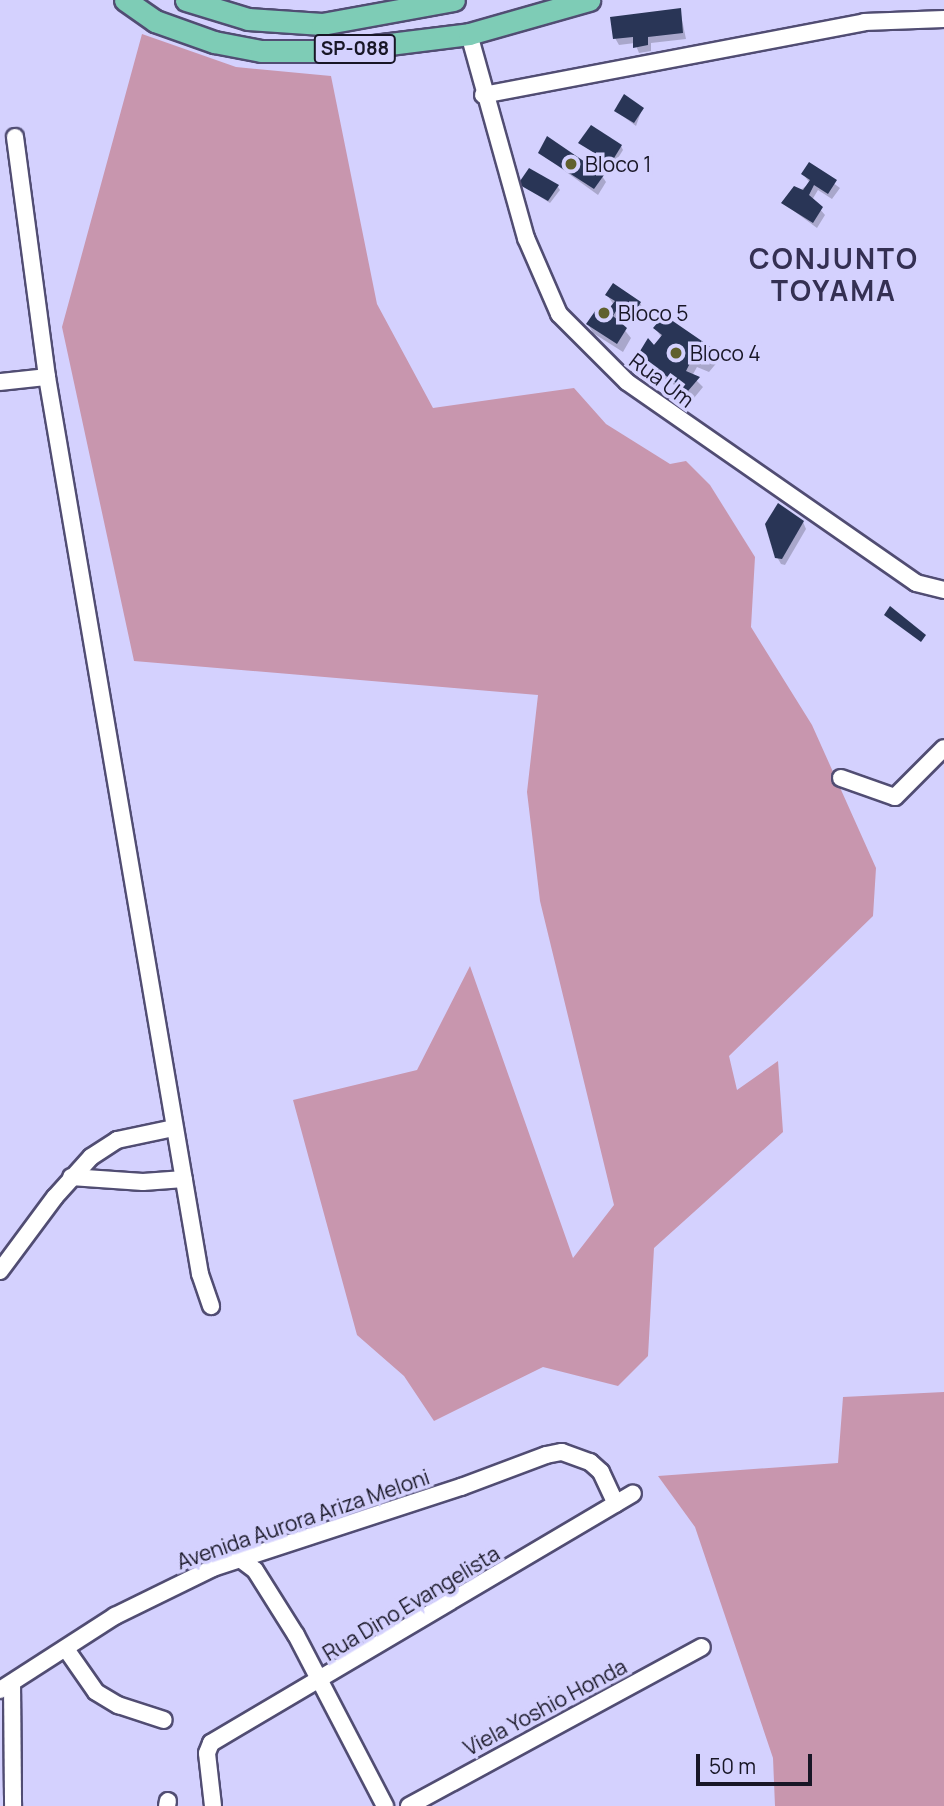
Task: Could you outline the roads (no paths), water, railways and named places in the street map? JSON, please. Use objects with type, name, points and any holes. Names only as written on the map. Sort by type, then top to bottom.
[{"type":"main road","name":"SP-088","points":[[125,0],[155,21],[186,33],[261,51],[332,51],[469,34],[589,0]]},
{"type":"main road","name":"SP-088","points":[[186,0],[248,19],[322,24],[454,0]]},
{"type":"street","points":[[483,95],[864,23],[944,19]]},
{"type":"street","name":"Rua Um","points":[[469,34],[483,95],[542,278],[559,314],[592,351],[638,390],[916,583],[944,590]]},
{"type":"street","points":[[15,137],[47,377],[174,1128],[200,1274],[211,1306]]},
{"type":"street","points":[[0,382],[47,377]]},
{"type":"street","points":[[841,778],[895,797],[944,748]]},
{"type":"street","points":[[0,1271],[71,1177],[117,1140],[174,1128]]},
{"type":"street","points":[[71,1177],[143,1182],[184,1179]]},
{"type":"street","name":"Avenida Aurora Ariza Meloni","points":[[6,1686],[149,1598],[213,1568],[243,1561],[554,1453],[590,1462],[601,1472],[616,1504]]},
{"type":"street","name":"Rua Dino Evangelista","points":[[213,1806],[208,1746],[323,1680],[633,1493]]},
{"type":"street","points":[[243,1561],[264,1583],[323,1680],[385,1806]]},
{"type":"street","name":"Viela Yoshio Honda","points":[[409,1806],[702,1647]]},
{"type":"street","points":[[66,1649],[96,1692],[118,1705],[164,1720]]},
{"type":"street","points":[[6,1686],[13,1806]]},
{"type":"place","name":"Bloco 1","points":[[571,164]]},
{"type":"place","name":"Bloco 5","points":[[604,313]]},
{"type":"place","name":"Bloco 4","points":[[676,353]]},
{"type":"district","name":"CONJUNTO TOYAMA","points":[[834,274]]}]
